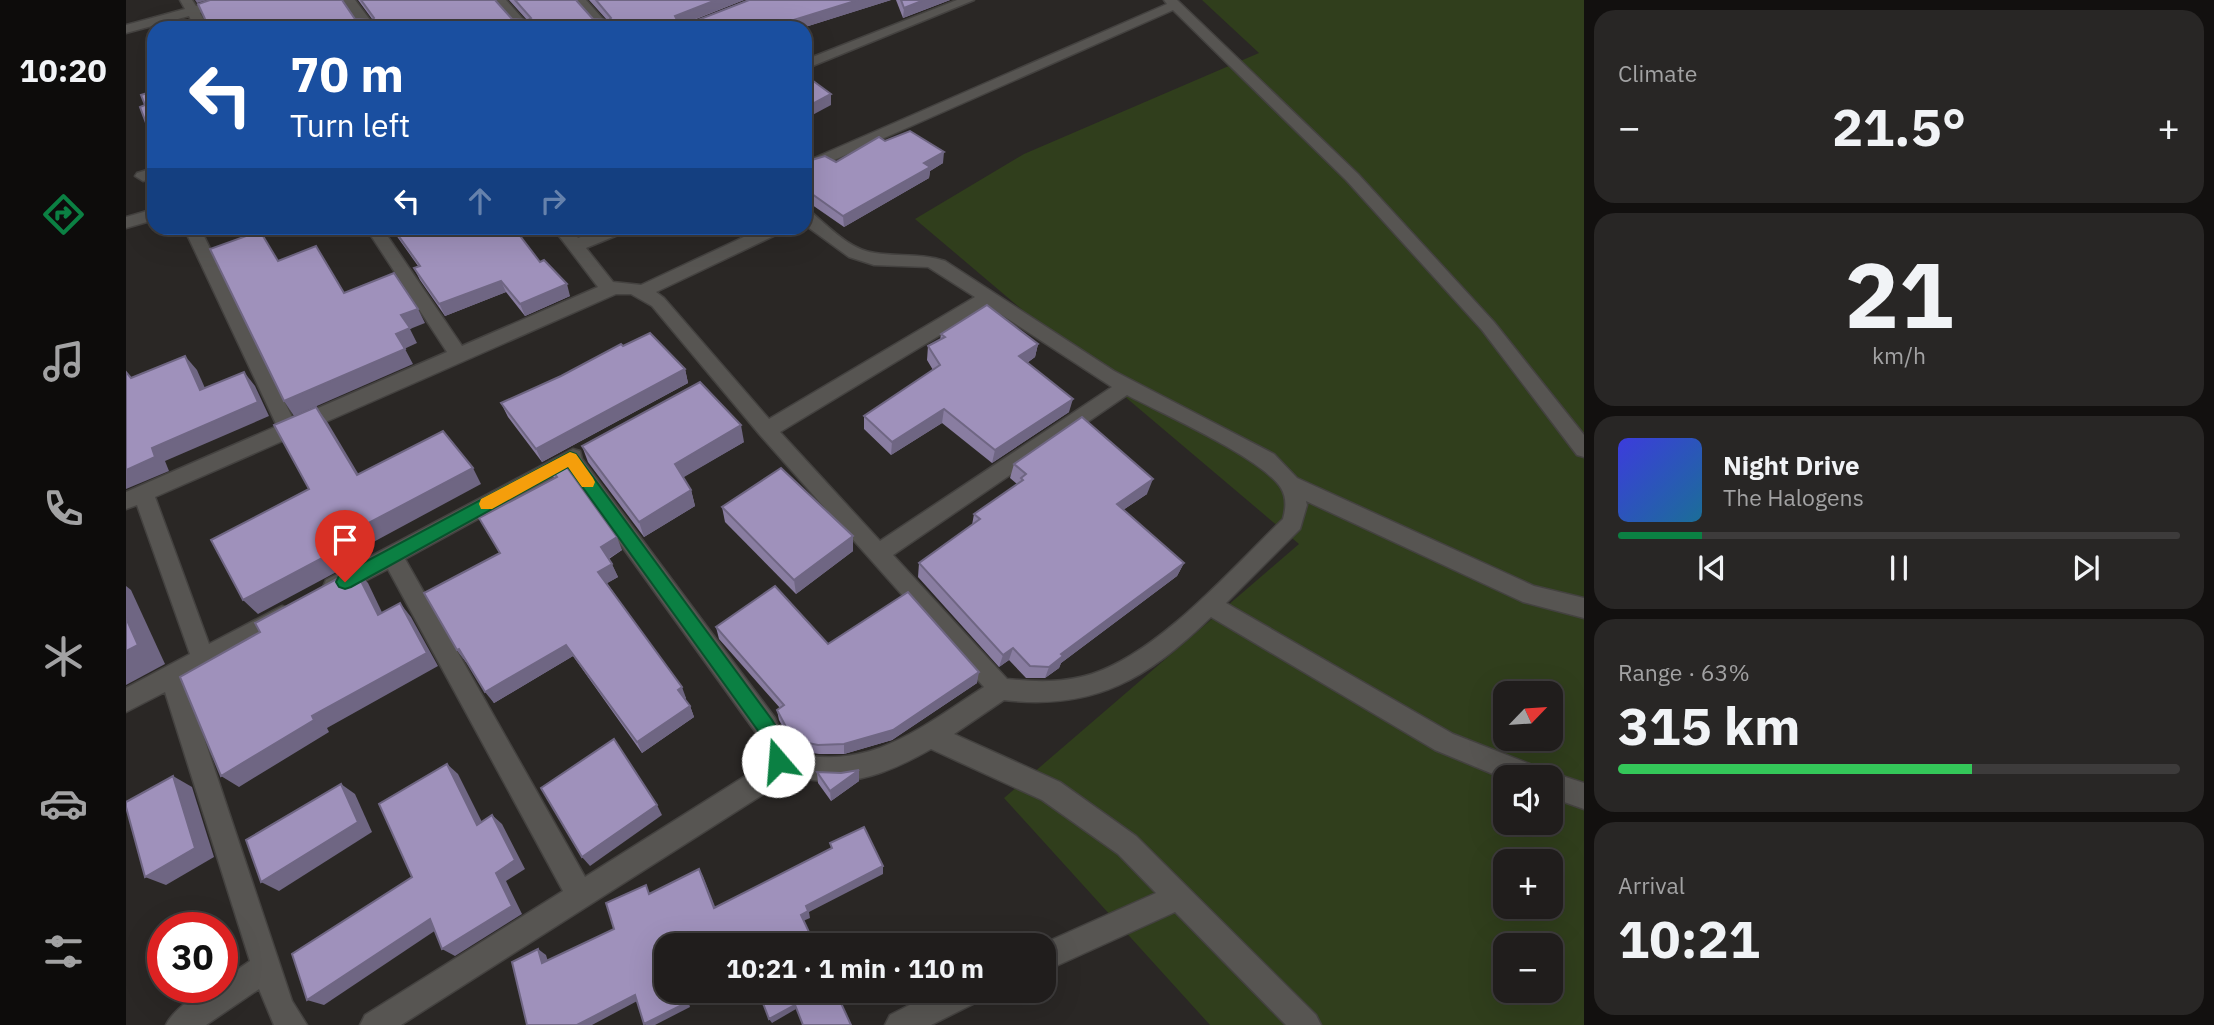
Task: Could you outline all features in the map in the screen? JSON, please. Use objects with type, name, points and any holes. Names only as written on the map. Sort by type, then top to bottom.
[{"type":"street","points":[[126,29],[189,5],[232,0]]},
{"type":"street","points":[[348,0],[364,21]]},
{"type":"street","points":[[499,0],[518,21]]},
{"type":"street","points":[[579,0],[598,21]]},
{"type":"street","points":[[812,62],[968,0]]},
{"type":"street","points":[[812,165],[1172,2],[1380,206],[1488,326],[1584,449]]},
{"type":"street","points":[[189,5],[198,21]]},
{"type":"street","points":[[126,223],[147,216]]},
{"type":"street","points":[[812,222],[841,245],[860,255],[875,259],[927,260],[939,265],[1087,364],[1267,460],[1290,484],[1531,595],[1584,608]]},
{"type":"street","points":[[195,235],[288,429]]},
{"type":"street","points":[[379,235],[458,354]]},
{"type":"street","points":[[566,235],[609,289]]},
{"type":"street","points":[[575,246],[602,235]]},
{"type":"street","points":[[643,291],[761,235]]},
{"type":"street","points":[[203,659],[134,497],[458,354],[624,285],[643,291],[659,302],[767,429],[1001,689],[1028,694],[1060,692],[1101,684],[1134,668],[1164,647],[1293,523],[1297,505],[1290,484]]},
{"type":"street","points":[[767,429],[988,298]]},
{"type":"street","points":[[699,388],[723,376]]},
{"type":"street","points":[[879,553],[1127,386]]},
{"type":"street","points":[[321,594],[594,446]]},
{"type":"street","points":[[374,1025],[767,777],[778,761],[776,744],[766,726],[570,458]]},
{"type":"street","points":[[392,556],[580,895]]},
{"type":"street","points":[[1209,604],[1444,741],[1502,765]]},
{"type":"street","points":[[126,701],[297,607]]},
{"type":"street","points":[[172,676],[280,1009],[292,1025]]},
{"type":"street","points":[[778,761],[830,772],[864,766],[898,754],[1001,689]]},
{"type":"street","points":[[928,735],[1051,791],[1127,845],[1306,1025]]},
{"type":"street","points":[[1563,789],[1584,796]]},
{"type":"street","points":[[1056,952],[1178,897]]},
{"type":"street","points":[[181,1025],[267,967]]},
{"type":"street","points":[[900,1025],[945,1003]]},
{"type":"green space","points":[[1202,0],[1584,0],[1584,1025],[1210,1025],[1004,798],[1299,544],[915,219],[1024,154],[1259,53]]},
{"type":"building","points":[[210,0],[342,0],[355,19],[372,20],[374,18],[361,0],[495,0],[512,19],[528,20],[531,18],[515,0],[576,0],[593,19],[609,20],[611,18],[596,0],[716,0],[675,16],[677,20],[687,20],[684,21],[206,21],[198,4]]},
{"type":"building","points":[[749,0],[858,0],[790,21],[688,20],[698,20]]},
{"type":"building","points":[[901,0],[924,0],[904,8]]},
{"type":"building","points":[[812,80],[831,94],[812,104]]},
{"type":"building","points":[[147,93],[147,126],[140,107],[145,105],[141,95]]},
{"type":"building","points":[[910,131],[944,152],[924,163],[930,167],[843,216],[812,194],[812,160],[825,156],[836,162],[879,137],[885,141]]},
{"type":"building","points":[[249,235],[262,235],[278,261],[316,246],[344,293],[394,273],[418,309],[401,315],[410,328],[396,334],[405,349],[284,401],[210,249]]},
{"type":"building","points":[[398,235],[519,235],[540,262],[544,260],[567,284],[520,304],[501,281],[439,304],[414,268],[420,266]]},
{"type":"building","points":[[987,305],[1038,344],[1019,356],[1073,399],[995,450],[944,409],[892,442],[864,416],[940,365],[928,346],[945,337],[941,334]]},
{"type":"building","points":[[650,333],[685,369],[536,449],[501,403],[561,376],[621,344],[623,346]]},
{"type":"building","points":[[185,356],[200,390],[244,372],[258,402],[152,448],[155,457],[126,470],[126,372],[131,378]]},
{"type":"building","points":[[700,382],[741,425],[675,464],[691,490],[639,522],[582,446]]},
{"type":"building","points":[[316,407],[357,475],[443,431],[473,468],[340,538],[345,546],[243,600],[211,540],[309,489],[274,425]]},
{"type":"building","points":[[1082,417],[1153,479],[1117,504],[1184,563],[1061,654],[1063,656],[1049,667],[1030,666],[1013,648],[1003,655],[919,563],[980,519],[974,514],[1023,480],[1021,478],[1026,474],[1014,464]]},
{"type":"building","points":[[561,459],[617,537],[601,547],[612,564],[598,572],[682,687],[678,690],[690,706],[637,742],[566,645],[485,692],[424,593],[500,553],[479,518],[557,477],[549,466]]},
{"type":"building","points":[[781,468],[853,536],[794,580],[722,507]]},
{"type":"building","points":[[355,569],[378,615],[400,603],[427,653],[312,716],[314,720],[221,776],[180,677],[260,632],[255,623]]},
{"type":"building","points":[[775,586],[828,644],[908,592],[979,672],[893,730],[844,744],[818,745],[793,740],[777,710],[784,705],[716,627]]},
{"type":"building","points":[[126,618],[138,645],[126,651]]},
{"type":"building","points":[[614,739],[657,805],[582,857],[541,788]]},
{"type":"building","points":[[447,764],[477,825],[492,815],[515,860],[496,873],[512,906],[442,949],[430,919],[307,1000],[292,954],[412,877],[379,804]]},
{"type":"building","points":[[859,770],[830,791],[817,772],[841,773]]},
{"type":"building","points":[[173,776],[195,848],[145,877],[126,802]]},
{"type":"building","points":[[341,784],[358,822],[261,882],[246,840]]},
{"type":"building","points":[[864,827],[883,866],[806,906],[808,911],[801,915],[809,933],[654,933],[654,1003],[686,1003],[644,1024],[635,995],[577,1025],[527,1025],[512,962],[538,949],[542,963],[614,929],[606,903],[646,885],[649,894],[699,869],[714,908],[832,848],[830,843]]},
{"type":"building","points":[[763,1003],[841,1003],[851,1025],[803,1025],[795,1005],[769,1019]]},
{"type":"slow traffic","points":[[486,504],[570,458],[588,482]]},
{"type":"route","points":[[345,582],[570,458],[766,726],[776,744],[778,761]]}]
